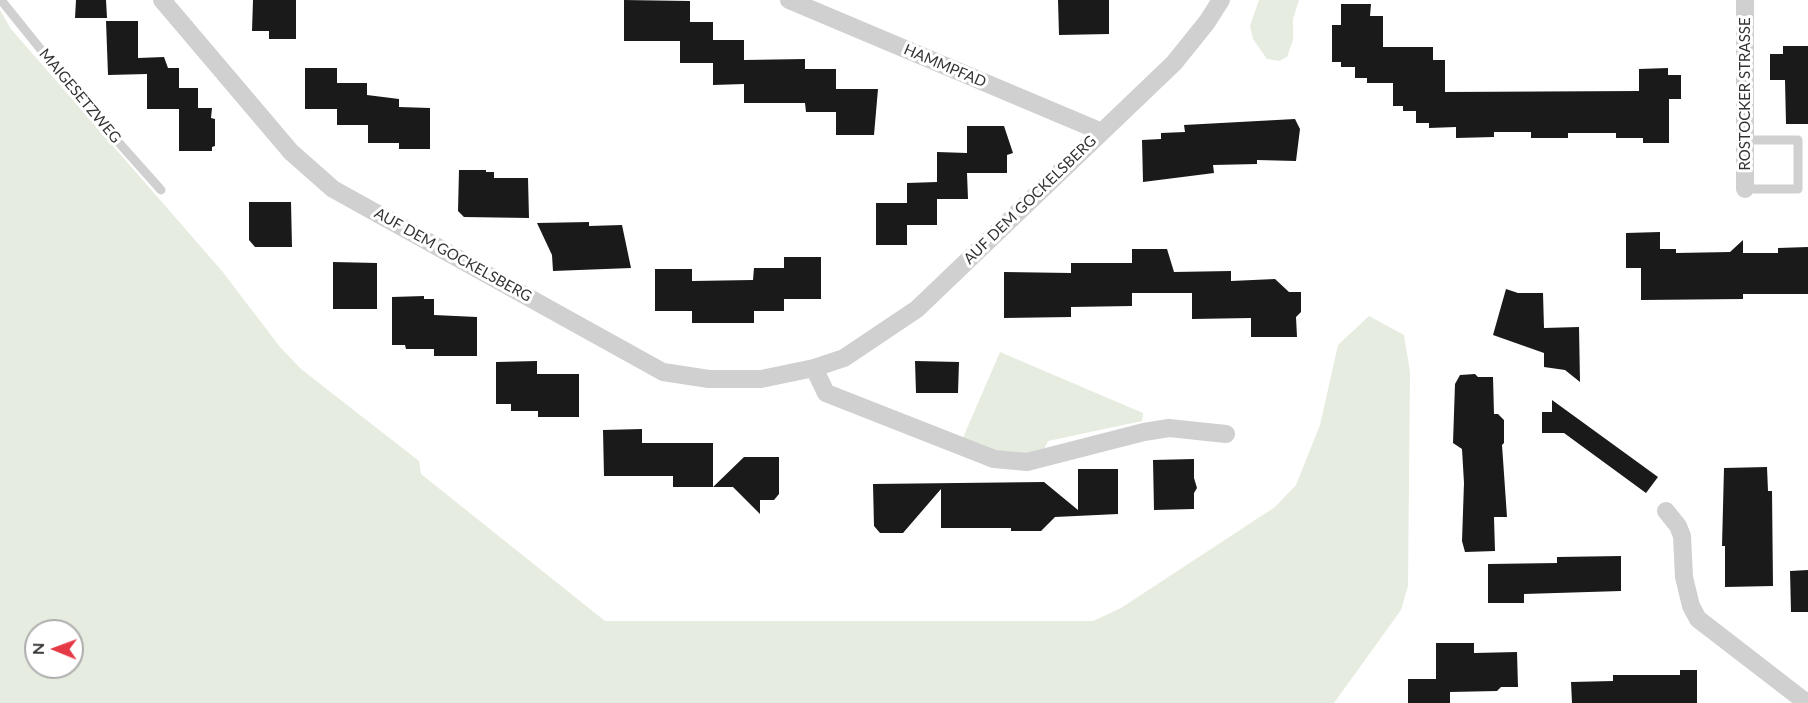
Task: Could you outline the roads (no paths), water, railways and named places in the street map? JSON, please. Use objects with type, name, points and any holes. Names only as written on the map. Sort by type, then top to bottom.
[{"type":"street","name":"AUF DEM GOCKELSBERG","points":[[162,0],[291,152],[333,189],[663,372],[709,380],[761,379],[814,368],[844,358],[917,309],[1174,63],[1207,22],[1221,0]]},
{"type":"street","name":"HAMMPFAD","points":[[789,0],[1102,132]]},
{"type":"street","name":"ROSTOCKER STRASSE","points":[[1744,189],[1745,0]]},
{"type":"street","points":[[814,368],[826,393],[994,459],[1027,462],[1144,432],[1169,428],[1226,434]]},
{"type":"street","points":[[1666,511],[1678,526],[1682,536],[1684,577],[1691,606],[1698,619],[1807,703]]},
{"type":"lane","name":"MAIGESETZWEG","points":[[1,0],[88,108],[161,190]]},
{"type":"lane","points":[[1744,189],[1798,189],[1803,183],[1798,140],[1745,140]]}]
